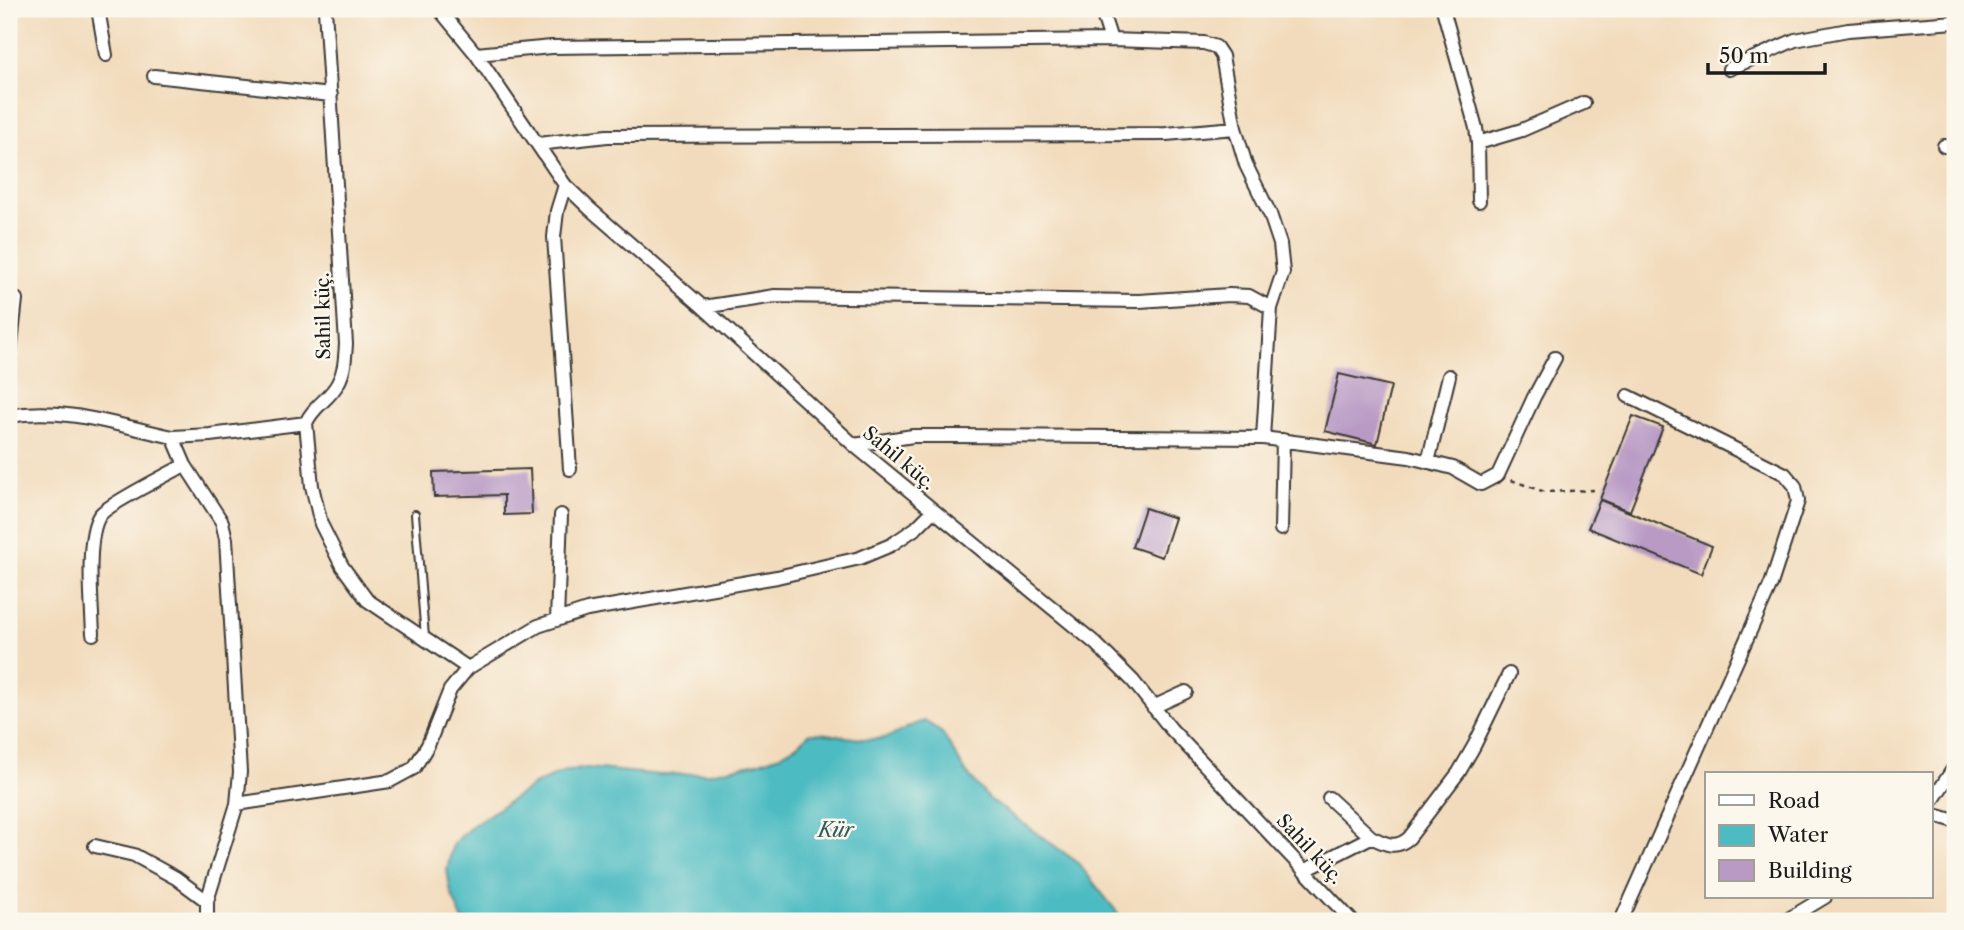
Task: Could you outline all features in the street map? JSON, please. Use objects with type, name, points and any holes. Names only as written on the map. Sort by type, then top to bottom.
[{"type":"street","points":[[97,9],[106,55]]},
{"type":"street","name":"Sahil küç.","points":[[306,423],[310,413],[337,385],[344,368],[346,344],[325,9]]},
{"type":"street","name":"Sahil küç.","points":[[439,9],[476,54],[565,185],[853,445],[1095,643],[1133,681],[1171,729],[1352,921]]},
{"type":"street","points":[[1101,9],[1111,40]]},
{"type":"street","points":[[1443,9],[1478,143],[1479,201]]},
{"type":"street","points":[[1729,69],[1796,40],[1848,30],[1955,22]]},
{"type":"street","points":[[476,54],[552,47],[1111,40],[1204,43],[1216,47],[1222,56],[1235,128],[1246,166],[1270,214],[1280,244],[1283,272],[1271,308],[1263,438]]},
{"type":"street","points":[[154,76],[331,95]]},
{"type":"street","points":[[1478,143],[1522,131],[1584,103]]},
{"type":"street","points":[[538,144],[607,136],[1166,134],[1235,128]]},
{"type":"street","points":[[565,185],[557,211],[554,237],[570,469]]},
{"type":"street","points":[[703,307],[775,296],[1139,301],[1229,295],[1249,296],[1271,308]]},
{"type":"street","points":[[9,362],[16,299]]},
{"type":"street","points":[[853,445],[913,436],[1263,438],[1409,457],[1453,468],[1481,484],[1498,475],[1555,358]]},
{"type":"street","points":[[1428,462],[1449,376]]},
{"type":"street","points":[[1621,921],[1771,584],[1798,501],[1796,486],[1785,474],[1628,396]]},
{"type":"street","points":[[9,416],[44,412],[81,416],[173,436],[210,435],[306,423],[312,486],[321,524],[342,566],[367,600],[468,668]]},
{"type":"street","points":[[173,436],[185,465],[222,522],[226,540],[240,772],[237,804],[206,901],[207,921]]},
{"type":"street","points":[[1281,529],[1283,440]]},
{"type":"street","points":[[93,634],[91,553],[93,528],[101,513],[185,465]]},
{"type":"street","points":[[237,804],[390,781],[414,768],[428,745],[450,690],[468,668],[538,626],[587,610],[777,577],[860,558],[891,545],[916,528],[932,512]]},
{"type":"street","points":[[557,620],[561,515]]},
{"type":"street","points":[[1329,798],[1371,837],[1389,846],[1401,845],[1459,772],[1509,674]]},
{"type":"street","points":[[1153,707],[1186,692]]},
{"type":"street","points":[[1932,801],[1955,766]]},
{"type":"street","points":[[1932,814],[1955,821]]},
{"type":"street","points":[[1304,871],[1371,837]]},
{"type":"street","points":[[95,846],[134,855],[176,878],[206,901]]},
{"type":"street","points":[[1785,921],[1823,898]]},
{"type":"lane","points":[[415,514],[425,639]]},
{"type":"path","points":[[1498,475],[1545,492],[1594,490]]},
{"type":"water","name":"Kür","points":[[926,721],[943,734],[965,771],[988,798],[1077,862],[1124,921],[463,921],[451,893],[447,870],[453,844],[472,826],[534,785],[562,772],[587,768],[661,775],[709,773],[757,763],[780,755],[810,733],[875,739],[890,736]]},
{"type":"building","points":[[1339,374],[1391,386],[1377,444],[1325,431]]},
{"type":"building","points":[[1633,416],[1663,427],[1630,511],[1600,499]]},
{"type":"building","points":[[530,469],[532,514],[504,515],[504,495],[434,497],[433,472]]},
{"type":"building","points":[[1600,500],[1712,546],[1701,574],[1588,528]]},
{"type":"building","points":[[1145,508],[1175,518],[1162,557],[1132,547]]}]
